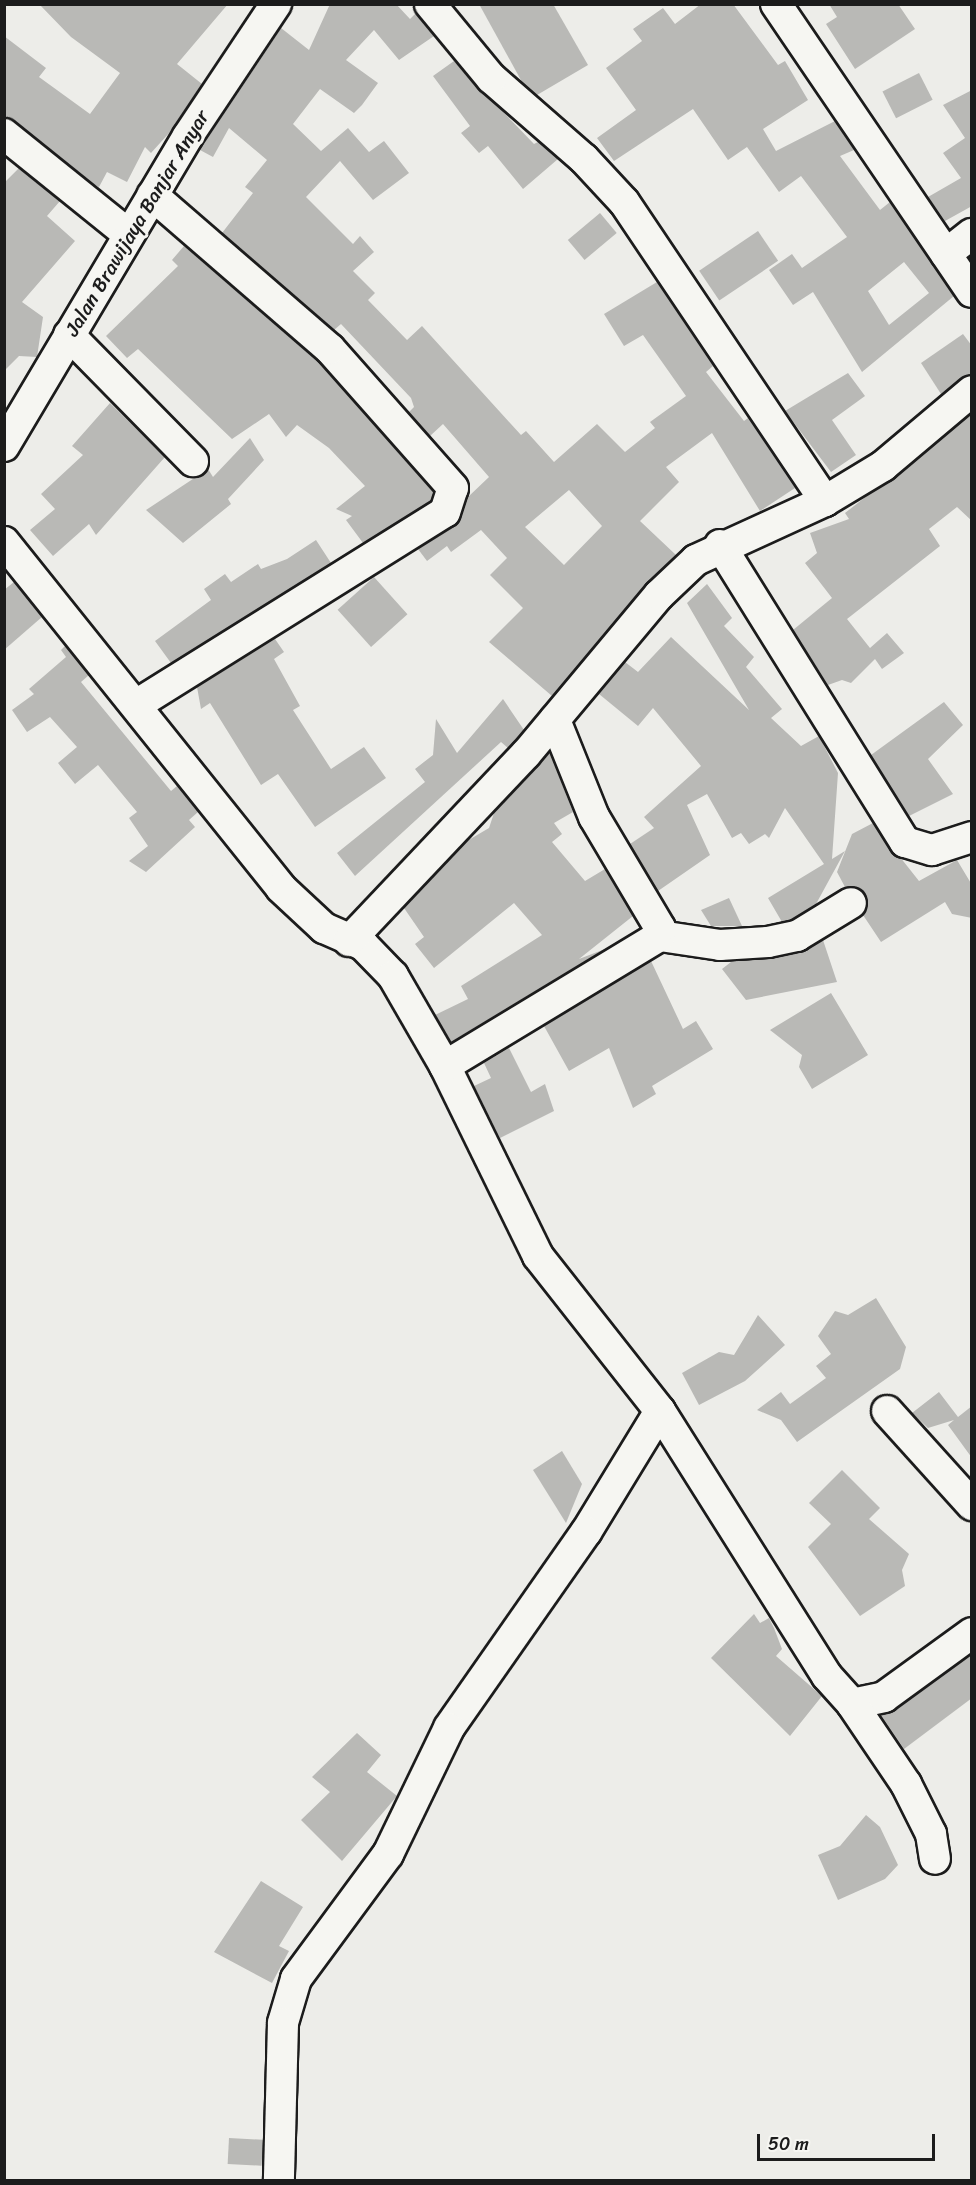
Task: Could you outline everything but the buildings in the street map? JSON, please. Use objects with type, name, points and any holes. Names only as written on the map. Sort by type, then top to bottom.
[{"type":"street","name":"Jalan Brawijaya Banjar Anyar","points":[[4,446],[152,195],[276,4]]},
{"type":"street","points":[[430,4],[490,78],[584,159],[624,202],[825,501]]},
{"type":"street","points":[[776,4],[972,292]]},
{"type":"street","points":[[4,134],[128,234]]},
{"type":"street","points":[[136,705],[445,512],[453,488],[330,349],[152,195]]},
{"type":"street","points":[[946,254],[972,234]]},
{"type":"street","points":[[69,335],[193,461]]},
{"type":"street","points":[[349,941],[555,720],[659,595],[720,545],[825,501],[883,466],[972,391]]},
{"type":"street","points":[[4,542],[281,888],[324,928],[349,941],[363,945],[393,976],[445,1066],[538,1256],[660,1411],[827,1676],[852,1704],[906,1784],[931,1834],[935,1859]]},
{"type":"street","points":[[720,545],[905,842],[932,850],[972,837]]},
{"type":"street","points":[[555,720],[594,817],[660,928],[660,936]]},
{"type":"street","points":[[445,1066],[660,936],[720,945],[768,942],[797,936],[851,903]]},
{"type":"street","points":[[279,2181],[283,2023],[296,1979],[388,1854],[449,1728],[586,1532],[660,1411]]},
{"type":"street","points":[[887,1411],[972,1505]]},
{"type":"street","points":[[852,1704],[884,1697],[972,1633]]}]
